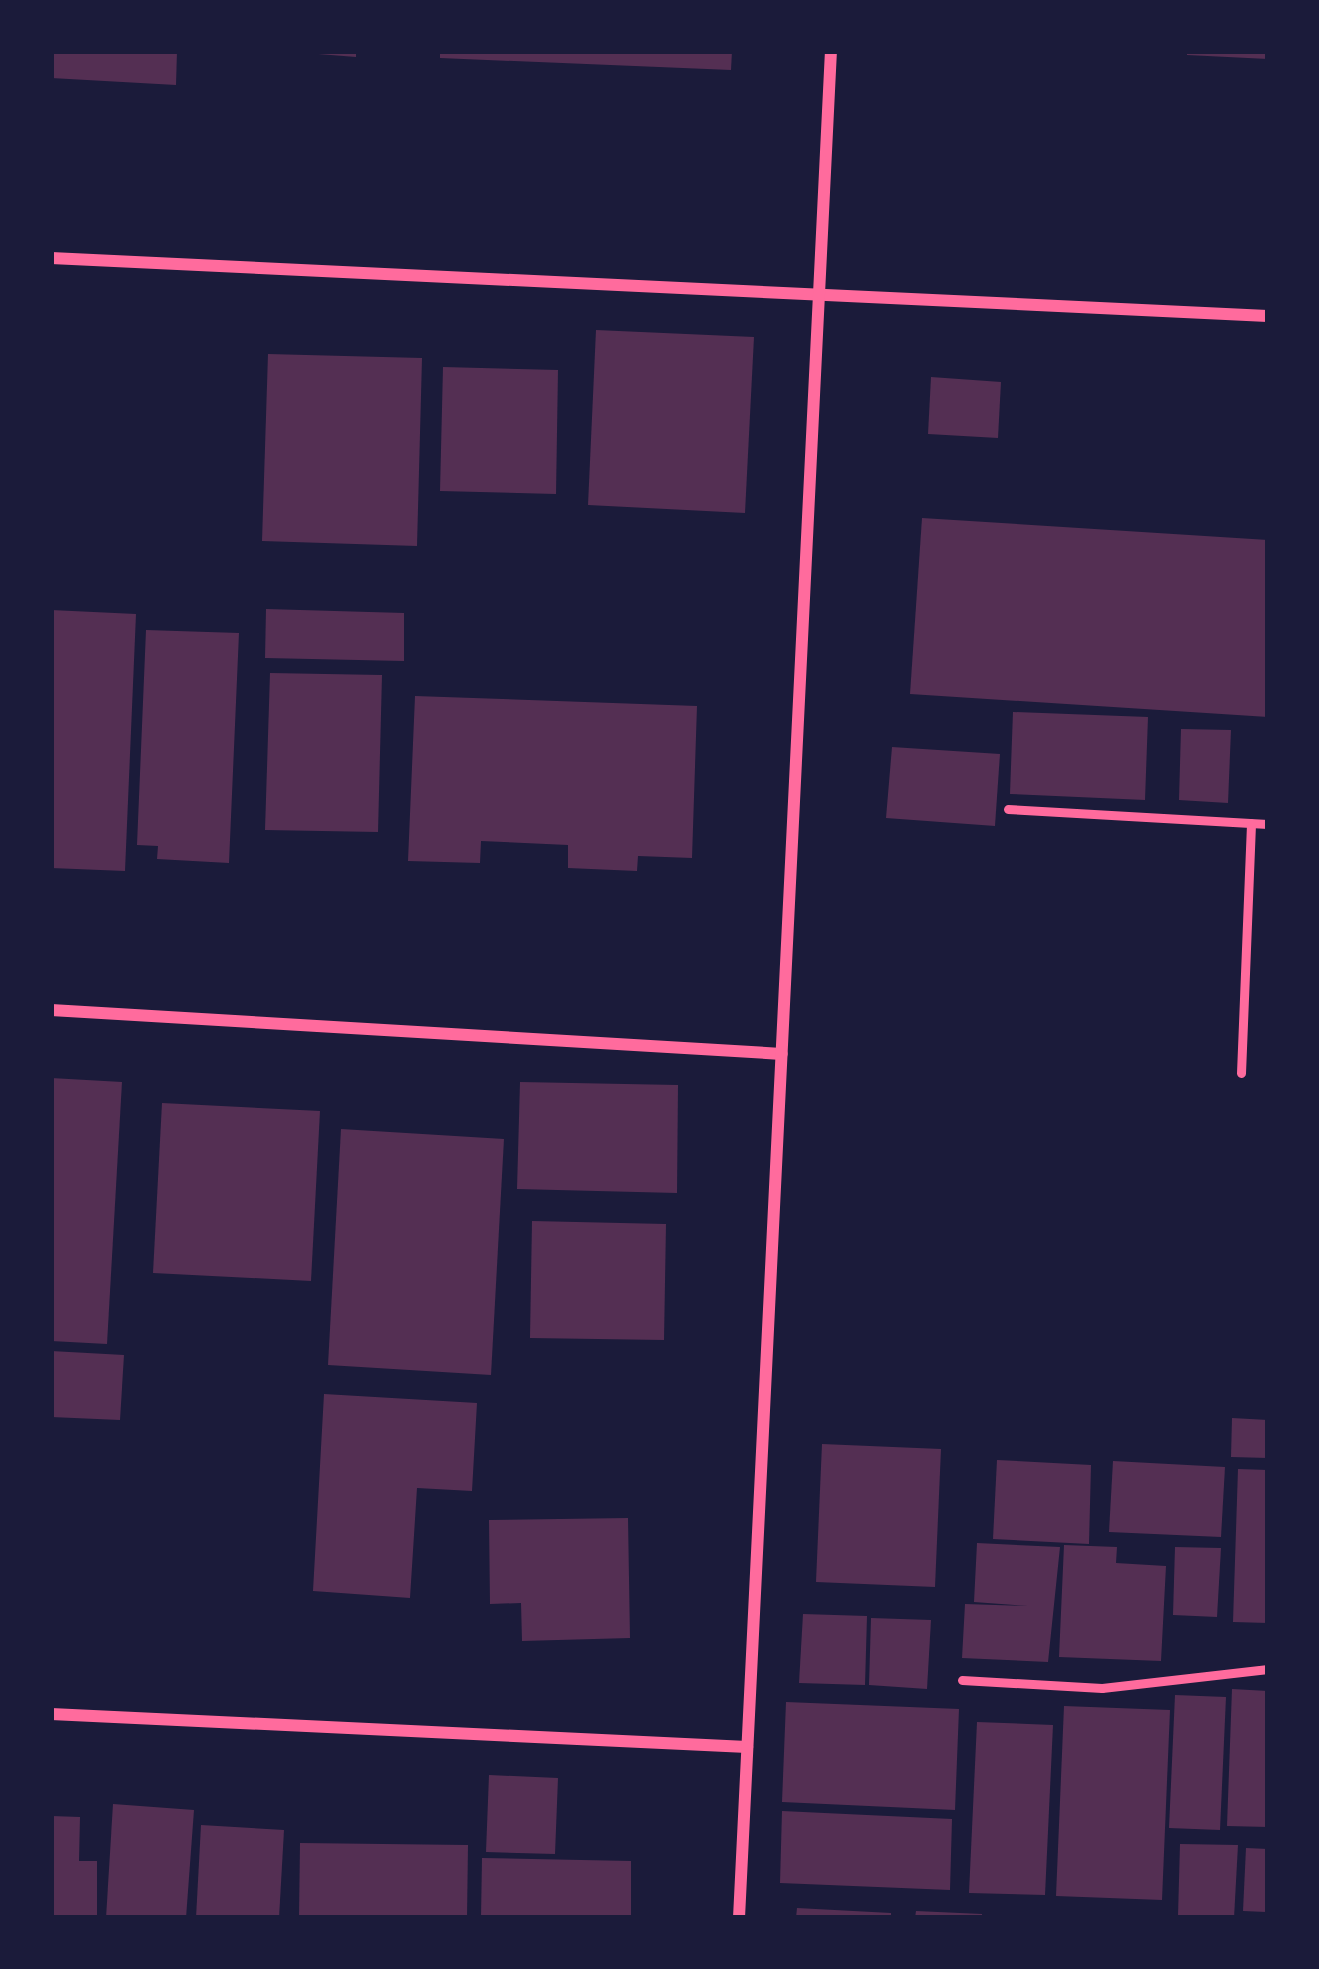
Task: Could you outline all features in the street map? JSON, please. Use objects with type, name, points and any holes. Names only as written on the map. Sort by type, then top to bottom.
[{"type":"street","points":[[739,1918],[831,51]]},
{"type":"street","points":[[51,258],[1268,316]]},
{"type":"street","points":[[51,1010],[782,1054]]},
{"type":"street","points":[[51,1714],[747,1747]]},
{"type":"lane","points":[[1008,809],[1268,824]]},
{"type":"lane","points":[[1240,1073],[1251,823]]},
{"type":"lane","points":[[962,1680],[1102,1688],[1268,1669]]},
{"type":"building","points":[[51,51],[177,51],[176,85],[51,78]]},
{"type":"building","points":[[356,51],[356,57],[318,54]]},
{"type":"building","points":[[440,51],[732,51],[731,70],[440,58]]},
{"type":"building","points":[[1187,51],[1268,51],[1268,59],[1187,55]]},
{"type":"building","points":[[596,330],[754,337],[745,513],[588,505]]},
{"type":"building","points":[[268,354],[422,358],[417,546],[262,541]]},
{"type":"building","points":[[443,367],[558,370],[556,494],[440,491]]},
{"type":"building","points":[[931,377],[1001,382],[998,438],[928,434]]},
{"type":"building","points":[[922,518],[1268,540],[1268,717],[910,694]]},
{"type":"building","points":[[266,609],[404,613],[404,661],[265,658]]},
{"type":"building","points":[[51,610],[136,614],[125,871],[51,868]]},
{"type":"building","points":[[146,630],[239,633],[229,863],[157,859],[158,846],[137,845]]},
{"type":"building","points":[[270,673],[382,675],[378,832],[265,830]]},
{"type":"building","points":[[415,696],[697,706],[692,858],[638,856],[637,871],[568,868],[568,845],[481,841],[480,863],[408,861]]},
{"type":"building","points":[[1013,712],[1148,717],[1145,800],[1010,794]]},
{"type":"building","points":[[1181,729],[1231,730],[1228,803],[1179,800]]},
{"type":"building","points":[[892,747],[1000,754],[995,826],[886,818]]},
{"type":"building","points":[[51,1078],[122,1082],[107,1344],[51,1341]]},
{"type":"building","points":[[520,1082],[678,1085],[677,1193],[517,1189]]},
{"type":"building","points":[[162,1103],[320,1111],[311,1281],[153,1273]]},
{"type":"building","points":[[341,1129],[504,1139],[491,1375],[328,1365]]},
{"type":"building","points":[[532,1221],[666,1224],[664,1340],[530,1338]]},
{"type":"building","points":[[51,1351],[124,1355],[120,1420],[51,1417]]},
{"type":"building","points":[[324,1394],[477,1403],[472,1491],[417,1488],[410,1598],[313,1591]]},
{"type":"building","points":[[1232,1418],[1268,1420],[1268,1458],[1231,1457]]},
{"type":"building","points":[[822,1444],[941,1449],[935,1587],[816,1582]]},
{"type":"building","points":[[997,1460],[1091,1465],[1089,1544],[993,1539]]},
{"type":"building","points":[[1113,1461],[1225,1467],[1221,1537],[1109,1532]]},
{"type":"building","points":[[1238,1469],[1268,1470],[1268,1623],[1233,1622]]},
{"type":"building","points":[[628,1518],[630,1638],[522,1641],[521,1603],[490,1604],[489,1520]]},
{"type":"building","points":[[977,1543],[1060,1547],[1048,1662],[962,1658],[965,1604],[1028,1606],[974,1602]]},
{"type":"building","points":[[1064,1545],[1117,1547],[1116,1563],[1166,1566],[1161,1661],[1059,1657]]},
{"type":"building","points":[[1175,1547],[1221,1548],[1217,1617],[1173,1615]]},
{"type":"building","points":[[803,1614],[867,1616],[865,1685],[799,1683]]},
{"type":"building","points":[[871,1618],[931,1620],[927,1689],[869,1685]]},
{"type":"building","points":[[1232,1689],[1268,1691],[1268,1827],[1227,1826]]},
{"type":"building","points":[[1175,1695],[1226,1697],[1220,1830],[1169,1828]]},
{"type":"building","points":[[786,1702],[959,1709],[955,1810],[782,1802]]},
{"type":"building","points":[[1064,1706],[1170,1710],[1162,1900],[1056,1896]]},
{"type":"building","points":[[977,1722],[1053,1725],[1045,1895],[969,1893]]},
{"type":"building","points":[[489,1775],[558,1778],[555,1854],[486,1852]]},
{"type":"building","points":[[113,1804],[194,1810],[186,1918],[106,1918]]},
{"type":"building","points":[[782,1811],[952,1819],[950,1890],[780,1883]]},
{"type":"building","points":[[51,1816],[80,1817],[79,1861],[97,1861],[97,1918],[51,1918]]},
{"type":"building","points":[[201,1825],[284,1830],[279,1918],[196,1918]]},
{"type":"building","points":[[300,1843],[468,1845],[467,1918],[299,1918]]},
{"type":"building","points":[[1180,1844],[1238,1845],[1234,1918],[1178,1916]]},
{"type":"building","points":[[1246,1848],[1268,1849],[1266,1912],[1243,1911]]},
{"type":"building","points":[[482,1858],[631,1861],[631,1918],[481,1918]]},
{"type":"building","points":[[797,1908],[891,1913],[891,1918],[796,1918]]},
{"type":"building","points":[[916,1911],[982,1914],[982,1918],[915,1918]]}]
